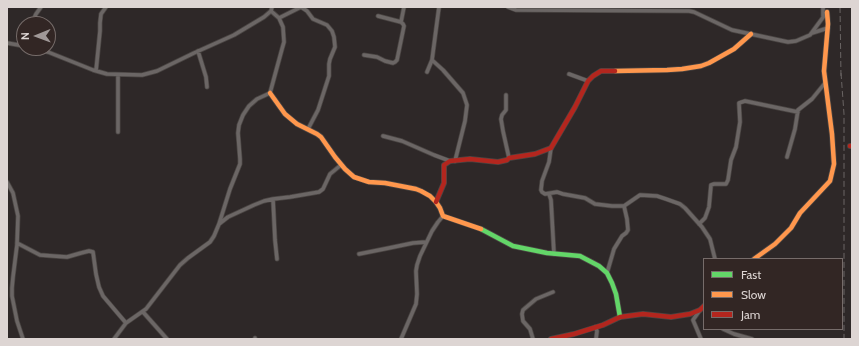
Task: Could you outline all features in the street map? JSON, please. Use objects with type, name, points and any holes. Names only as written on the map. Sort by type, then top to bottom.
[{"type":"street","points":[[35,16],[41,7]]},
{"type":"street","points":[[96,71],[101,14],[106,7]]},
{"type":"street","points":[[279,18],[300,7],[307,11],[313,19],[327,25],[334,37],[335,47],[330,59],[329,76],[318,110],[308,129]]},
{"type":"street","points":[[364,55],[377,57],[384,61],[394,63],[397,60],[404,26],[401,22],[404,7]]},
{"type":"street","points":[[426,72],[432,60],[439,7]]},
{"type":"street","points":[[508,7],[520,10],[689,11],[740,32],[788,42],[796,41],[812,33],[828,28]]},
{"type":"street","points":[[755,258],[775,244],[791,228],[800,213],[830,181],[834,164],[824,71],[828,41],[828,28],[823,7]]},
{"type":"street","points":[[56,55],[107,74],[142,75],[152,73],[198,50],[234,35],[264,18],[271,9],[279,18],[283,27],[284,42],[270,93],[285,114],[297,124],[321,137],[348,173],[369,182],[385,183],[416,189],[426,194],[436,202],[443,216],[456,222],[485,231],[513,246],[554,254],[570,254],[580,256],[599,266],[607,274],[616,294],[620,317]]},
{"type":"street","points":[[812,33],[825,14]]},
{"type":"street","points":[[378,16],[401,22]]},
{"type":"street","points":[[715,258],[710,239],[699,224],[680,204],[657,196],[640,195],[624,206],[595,204],[585,198],[558,192],[545,194],[541,190],[541,185],[549,162],[551,148],[588,81],[593,76],[601,71],[666,70],[701,66],[734,49],[751,34]]},
{"type":"street","points":[[198,50],[206,77],[206,87]]},
{"type":"street","points":[[432,60],[463,93],[467,105],[465,121],[455,161]]},
{"type":"street","points":[[569,74],[588,81]]},
{"type":"street","points":[[118,75],[118,132]]},
{"type":"street","points":[[787,157],[800,108],[812,99],[825,83]]},
{"type":"street","points":[[114,339],[126,323],[143,312],[152,302],[180,265],[210,242],[214,236],[230,188],[240,164],[238,133],[241,120],[249,106],[257,99],[270,93]]},
{"type":"street","points":[[506,95],[506,110],[501,119],[509,158]]},
{"type":"street","points":[[699,224],[705,218],[711,185],[726,184],[728,180],[740,122],[739,103],[745,101],[798,112]]},
{"type":"street","points":[[383,136],[402,141],[450,161],[470,159],[498,162],[509,158],[535,154],[551,148]]},
{"type":"street","points":[[436,202],[444,183],[444,165],[450,161]]},
{"type":"street","points":[[219,224],[228,217],[254,205],[273,199],[319,192],[323,189],[330,174],[341,165]]},
{"type":"street","points":[[7,182],[13,193],[18,216],[12,296],[17,321],[23,339]]},
{"type":"street","points":[[549,194],[551,200],[554,254]]},
{"type":"street","points":[[273,199],[277,259]]},
{"type":"street","points":[[607,274],[614,249],[622,236],[628,230],[624,206]]},
{"type":"street","points":[[401,339],[416,304],[417,265],[426,242],[443,216]]},
{"type":"street","points":[[360,254],[413,243],[426,242]]},
{"type":"street","points":[[17,243],[40,255],[66,257],[81,253],[93,252],[96,274],[103,296],[126,323]]},
{"type":"street","points":[[533,339],[530,329],[523,321],[523,310],[536,300],[553,292]]},
{"type":"street","points":[[551,339],[602,325],[620,317],[643,314],[671,317],[686,315],[702,309]]},
{"type":"street","points":[[701,339],[693,320],[702,309]]},
{"type":"street","points":[[143,312],[167,339]]},
{"type":"street","points":[[595,327],[597,331],[596,339]]},
{"type":"street","points":[[726,330],[732,334],[752,339]]},
{"type":"railway","points":[[840,7],[841,77]]},
{"type":"railway","points":[[841,73],[844,114],[844,339]]},
{"type":"traffic: fast","points":[[481,229],[513,246],[547,253],[580,256],[599,266],[607,273],[612,283],[616,294],[620,317]]},
{"type":"traffic: slow","points":[[755,258],[775,244],[791,228],[800,213],[830,181],[834,164],[832,134],[824,71],[828,24],[827,12]]},
{"type":"traffic: slow","points":[[615,71],[667,70],[701,66],[734,49],[751,34]]},
{"type":"traffic: slow","points":[[270,93],[285,114],[297,124],[321,137],[335,157],[354,177],[369,182],[385,183],[421,191],[430,196],[436,202],[443,216],[481,229]]},
{"type":"traffic: jam","points":[[436,202],[444,183],[444,165],[450,161],[470,159],[498,162],[509,158],[535,154],[551,148],[588,81],[601,71],[615,71]]},
{"type":"traffic: jam","points":[[551,339],[603,325],[620,317],[643,314],[671,317],[690,314],[700,310],[703,307]]}]
